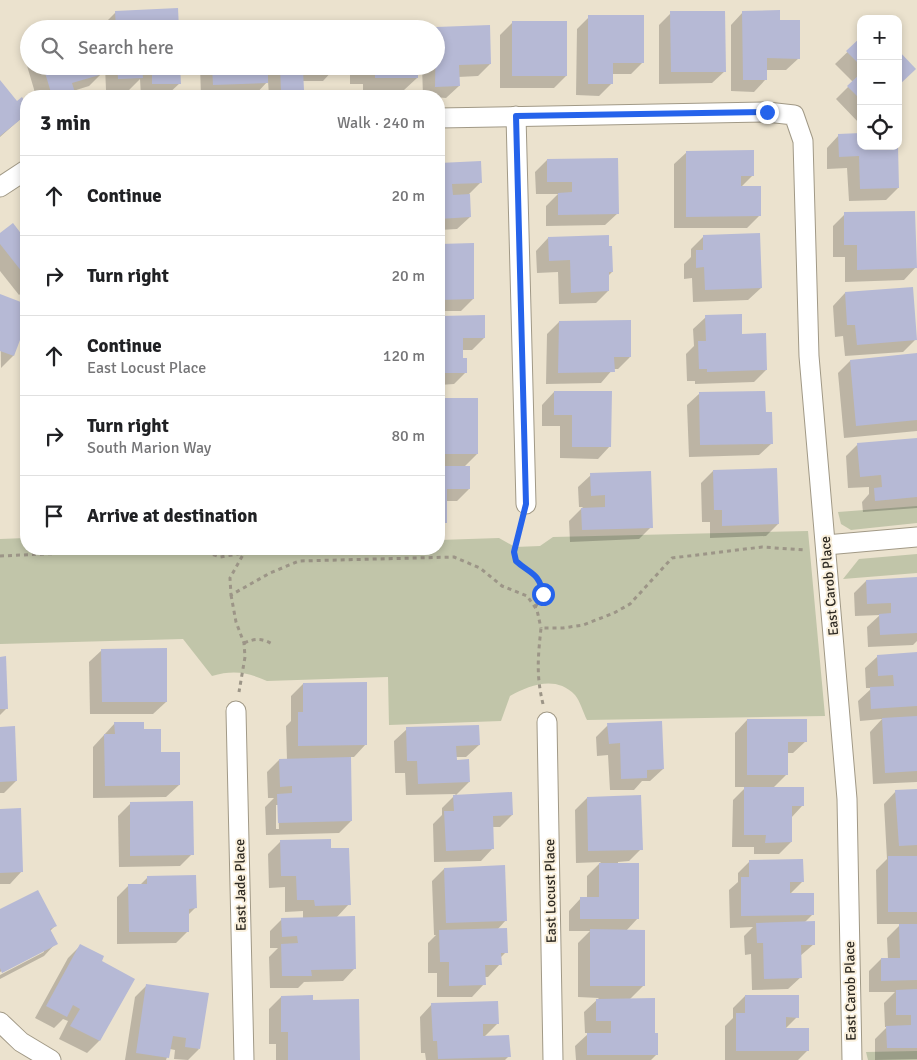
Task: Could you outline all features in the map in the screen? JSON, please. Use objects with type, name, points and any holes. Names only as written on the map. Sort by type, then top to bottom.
[{"type":"street","name":"East Carob Place","points":[[516,116],[767,112],[794,115],[803,141],[806,303],[846,799],[852,1060]]},
{"type":"street","points":[[445,118],[516,116],[526,504]]},
{"type":"street","points":[[0,187],[20,174]]},
{"type":"street","points":[[826,547],[917,537]]},
{"type":"street","name":"East Jade Place","points":[[236,711],[244,1060]]},
{"type":"street","name":"East Locust Place","points":[[547,722],[553,1060]]},
{"type":"street","points":[[0,1022],[22,1042],[51,1060]]},
{"type":"path","points":[[526,504],[514,552],[516,561],[534,573],[541,582],[543,594],[535,608]]},
{"type":"path","points":[[541,628],[563,628],[583,625],[614,613],[630,604],[672,558],[762,547],[826,547]]},
{"type":"path","points":[[0,556],[22,555]]},
{"type":"path","points":[[214,555],[220,557],[228,555]]},
{"type":"path","points":[[236,711],[245,657],[244,643],[236,622],[230,578],[241,555]]},
{"type":"path","points":[[231,594],[270,573],[299,561],[454,557],[480,568],[502,586],[527,596],[535,608],[541,628],[537,660],[537,680],[547,722]]},
{"type":"path","points":[[244,643],[254,639],[264,639],[274,645]]},
{"type":"green space","points":[[917,506],[917,523],[851,530],[841,524],[838,512]]},
{"type":"green space","points":[[808,531],[825,716],[587,720],[580,703],[568,689],[560,685],[543,684],[526,688],[510,696],[501,721],[389,725],[388,677],[267,681],[240,673],[212,676],[183,639],[0,644],[0,539],[20,538],[20,555],[445,555],[445,540],[499,538],[515,547],[540,546],[553,537]]},
{"type":"green space","points":[[917,554],[917,573],[843,579],[859,559]]},
{"type":"green space","points":[[917,1051],[917,1060],[868,1060],[866,1052]]},
{"type":"building","points":[[178,8],[179,20],[116,20],[115,11]]},
{"type":"building","points":[[780,10],[780,20],[800,20],[800,59],[767,58],[767,80],[743,80],[742,11]]},
{"type":"building","points":[[670,11],[725,11],[726,72],[671,72]]},
{"type":"building","points":[[588,15],[644,15],[644,63],[613,63],[613,84],[588,84]]},
{"type":"building","points":[[512,21],[567,21],[567,76],[512,76]]},
{"type":"building","points":[[490,25],[491,64],[459,65],[460,86],[435,87],[435,75],[445,75],[445,27]]},
{"type":"building","points":[[857,41],[857,62],[846,51]]},
{"type":"building","points":[[902,54],[916,69],[902,82]]},
{"type":"building","points":[[46,75],[100,75],[72,83],[74,90],[50,90]]},
{"type":"building","points":[[118,75],[143,75],[143,78],[118,79]]},
{"type":"building","points":[[152,75],[180,75],[181,84],[152,84]]},
{"type":"building","points":[[212,75],[268,75],[268,83],[213,85]]},
{"type":"building","points":[[280,75],[303,75],[304,90],[281,90]]},
{"type":"building","points":[[375,75],[418,75],[418,78],[375,78]]},
{"type":"building","points":[[857,77],[857,96],[847,86]]},
{"type":"building","points":[[0,80],[17,101],[20,99],[20,120],[0,136]]},
{"type":"building","points":[[857,133],[857,150],[898,150],[899,188],[860,189],[859,156],[839,157],[838,134]]},
{"type":"building","points":[[754,150],[754,176],[741,176],[741,186],[761,186],[761,216],[686,217],[686,151]]},
{"type":"building","points":[[618,158],[619,214],[558,215],[558,193],[572,192],[572,182],[547,182],[547,159]]},
{"type":"building","points":[[481,161],[482,183],[452,184],[453,195],[470,194],[471,217],[445,219],[445,163]]},
{"type":"building","points":[[915,211],[917,268],[857,270],[857,245],[844,245],[844,212]]},
{"type":"building","points":[[13,223],[20,232],[20,269],[0,244],[0,233]]},
{"type":"building","points":[[760,233],[762,288],[705,290],[704,267],[696,268],[696,250],[703,250],[703,235]]},
{"type":"building","points":[[609,235],[609,246],[612,246],[613,272],[609,272],[609,291],[571,293],[570,260],[549,261],[548,237]]},
{"type":"building","points":[[474,243],[474,299],[445,300],[445,244]]},
{"type":"building","points":[[913,287],[917,340],[857,345],[855,325],[847,325],[845,292]]},
{"type":"building","points":[[0,294],[20,302],[20,340],[14,356],[0,351]]},
{"type":"building","points":[[742,314],[742,334],[766,333],[767,370],[707,372],[707,369],[699,369],[698,341],[706,341],[705,315]]},
{"type":"building","points":[[485,315],[485,338],[463,338],[463,358],[467,358],[467,373],[445,373],[445,316]]},
{"type":"building","points":[[631,320],[631,357],[614,357],[615,372],[558,373],[559,321]]},
{"type":"building","points":[[917,353],[917,420],[856,426],[850,360]]},
{"type":"building","points":[[554,391],[612,391],[611,447],[572,447],[572,415],[554,415]]},
{"type":"building","points":[[765,391],[766,412],[772,412],[773,444],[700,445],[699,392]]},
{"type":"building","points":[[445,398],[478,398],[478,454],[445,454]]},
{"type":"building","points":[[917,438],[917,497],[875,501],[874,488],[882,487],[881,475],[860,477],[857,443]]},
{"type":"building","points":[[445,466],[470,466],[470,489],[447,489],[447,523],[445,523]]},
{"type":"building","points":[[777,468],[779,524],[722,526],[722,510],[714,510],[713,470]]},
{"type":"building","points":[[651,471],[653,528],[582,530],[581,508],[605,507],[605,495],[591,496],[590,473]]},
{"type":"building","points":[[917,577],[917,633],[880,635],[879,614],[891,613],[891,603],[867,604],[866,580]]},
{"type":"building","points":[[167,648],[167,702],[102,702],[101,649]]},
{"type":"building","points":[[917,652],[917,706],[871,709],[870,687],[894,686],[893,675],[878,676],[877,655]]},
{"type":"building","points":[[6,656],[8,709],[0,709],[0,657]]},
{"type":"building","points":[[367,682],[367,745],[298,746],[298,712],[303,712],[303,683]]},
{"type":"building","points":[[917,716],[917,771],[885,773],[882,718]]},
{"type":"building","points":[[747,719],[807,719],[807,742],[788,742],[788,775],[747,775]]},
{"type":"building","points":[[662,721],[664,769],[647,770],[647,778],[621,779],[620,743],[609,744],[607,723]]},
{"type":"building","points":[[114,722],[144,722],[144,729],[161,729],[161,752],[180,752],[180,785],[105,786],[104,734],[115,734]]},
{"type":"building","points":[[479,725],[480,745],[456,746],[457,760],[469,759],[470,782],[418,784],[417,761],[407,761],[406,727]]},
{"type":"building","points":[[15,726],[17,781],[0,782],[0,727]]},
{"type":"building","points":[[351,757],[352,821],[278,823],[277,794],[292,793],[292,786],[280,787],[279,759]]},
{"type":"building","points":[[744,787],[804,787],[804,806],[792,806],[792,842],[765,843],[766,835],[744,835]]},
{"type":"building","points":[[917,789],[917,845],[899,846],[895,790]]},
{"type":"building","points":[[512,792],[513,815],[493,816],[494,849],[446,851],[444,811],[454,811],[453,795]]},
{"type":"building","points":[[641,795],[643,850],[588,851],[587,797]]},
{"type":"building","points":[[193,801],[194,855],[130,856],[130,802]]},
{"type":"building","points":[[21,808],[23,872],[0,873],[0,809]]},
{"type":"building","points":[[331,839],[331,848],[349,848],[351,905],[315,906],[314,900],[297,900],[296,876],[281,876],[280,840]]},
{"type":"building","points":[[888,856],[917,856],[917,912],[888,912]]},
{"type":"building","points":[[803,859],[804,882],[790,882],[790,893],[814,893],[814,915],[741,916],[741,877],[749,877],[749,860]]},
{"type":"building","points":[[599,863],[639,863],[639,919],[580,919],[580,897],[599,897]]},
{"type":"building","points":[[505,865],[507,921],[446,923],[444,868]]},
{"type":"building","points":[[196,875],[197,908],[189,909],[189,932],[129,932],[128,884],[147,884],[147,876]]},
{"type":"building","points":[[38,890],[57,926],[50,929],[58,944],[2,973],[0,968],[0,909]]},
{"type":"building","points":[[355,916],[356,969],[311,970],[312,976],[282,976],[281,944],[298,943],[297,936],[282,937],[281,918]]},
{"type":"building","points":[[815,921],[815,945],[801,945],[802,978],[764,979],[763,943],[757,943],[756,923]]},
{"type":"building","points":[[899,924],[917,924],[917,980],[881,981],[881,958],[900,958]]},
{"type":"building","points":[[507,928],[508,953],[501,953],[502,965],[485,965],[486,985],[449,986],[449,962],[440,962],[439,930]]},
{"type":"building","points":[[590,929],[645,930],[645,986],[590,986]]},
{"type":"building","points":[[80,944],[104,956],[102,961],[135,979],[100,1041],[70,1026],[80,1009],[73,1005],[67,1017],[46,1006]]},
{"type":"building","points":[[146,984],[209,993],[200,1049],[185,1047],[186,1038],[173,1036],[169,1058],[136,1053]]},
{"type":"building","points":[[917,989],[917,1048],[887,1048],[886,1026],[911,1025],[911,1015],[896,1015],[896,990]]},
{"type":"building","points":[[313,995],[313,1000],[359,999],[360,1060],[288,1060],[288,1032],[281,1032],[281,996]]},
{"type":"building","points":[[745,995],[799,995],[799,1018],[786,1017],[786,1028],[809,1028],[809,1051],[736,1051],[736,1013],[745,1013]]},
{"type":"building","points":[[655,998],[655,1033],[658,1033],[658,1055],[587,1055],[587,1033],[611,1033],[611,1021],[596,1021],[596,999]]},
{"type":"building","points":[[498,1001],[499,1024],[483,1024],[483,1036],[509,1035],[511,1057],[438,1059],[437,1041],[433,1041],[431,1003]]},
{"type":"route","points":[[543,594],[541,582],[534,573],[516,561],[514,552],[526,504],[516,116],[767,112]]}]
